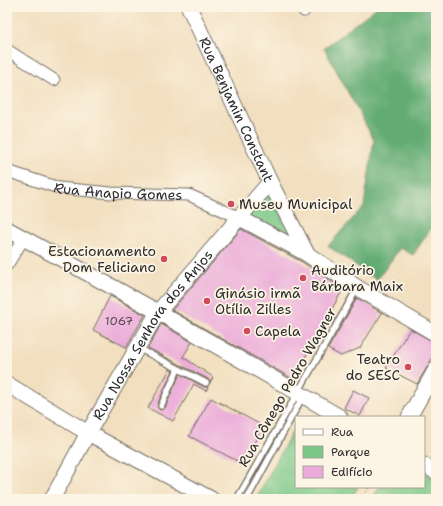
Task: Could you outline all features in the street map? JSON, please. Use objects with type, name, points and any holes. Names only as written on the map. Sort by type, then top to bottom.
[{"type":"street","name":"Rua Benjamin Constant","points":[[189,7],[270,182],[307,254]]},
{"type":"street","points":[[8,53],[54,80]]},
{"type":"street","name":"Rua Anapio Gomes","points":[[7,171],[59,188],[189,195],[238,217],[307,254],[358,288],[436,334]]},
{"type":"street","name":"Rua Nossa Senhora dos Anjos","points":[[52,499],[88,433],[158,312],[238,217],[270,182]]},
{"type":"street","points":[[7,229],[158,312],[338,416]]},
{"type":"street","points":[[7,265],[24,238]]},
{"type":"street","points":[[410,416],[436,369]]},
{"type":"street","points":[[7,384],[88,433],[212,499]]},
{"type":"street","points":[[425,466],[436,472]]},
{"type":"lane","name":"Rua Cônego Pedro Wagner","points":[[247,499],[300,394],[358,288]]},
{"type":"lane","points":[[138,348],[206,383]]},
{"type":"lane","points":[[161,406],[178,369]]},
{"type":"lane","name":"Rua Cônego Pedro Wagner","points":[[237,499],[300,394]]},
{"type":"path","points":[[362,499],[368,488]]},
{"type":"green space","points":[[377,7],[436,7],[436,221],[413,255],[400,248],[377,280],[328,246],[364,206],[374,140],[324,48]]},
{"type":"green space","points":[[270,191],[298,244],[247,217]]},
{"type":"green space","points":[[295,427],[295,488],[357,488],[351,499],[256,499]]},
{"type":"green space","points":[[425,473],[436,480],[436,499],[372,499],[378,488],[425,488]]},
{"type":"building","points":[[241,229],[302,262],[343,289],[293,379],[172,310]]},
{"type":"building","points":[[110,296],[145,315],[126,347],[93,330]]},
{"type":"building","points":[[357,298],[382,313],[360,348],[341,356],[328,349]]},
{"type":"building","points":[[161,324],[192,342],[183,357],[213,377],[210,383],[208,379],[148,348]]},
{"type":"building","points":[[410,329],[436,343],[436,352],[417,384],[386,368]]},
{"type":"building","points":[[170,369],[173,371],[157,405],[160,410],[165,408],[180,374],[204,387],[208,387],[206,391],[194,384],[173,421],[148,408]]},
{"type":"building","points":[[353,390],[369,398],[360,416],[344,408]]},
{"type":"building","points":[[211,398],[263,426],[243,464],[189,436]]},
{"type":"waterway","points":[[429,7],[436,31]]},
{"type":"place","name":"Museu Municipal","points":[[231,204]]},
{"type":"place","name":"Estacionamento Dom Feliciano","points":[[164,259]]},
{"type":"place","name":"Auditório Bárbara Maix","points":[[303,278]]},
{"type":"place","name":"Ginásio irmã Otília Zilles","points":[[207,301]]},
{"type":"place","name":"Capela","points":[[247,331]]},
{"type":"place","name":"Teatro do SESC","points":[[408,367]]}]
